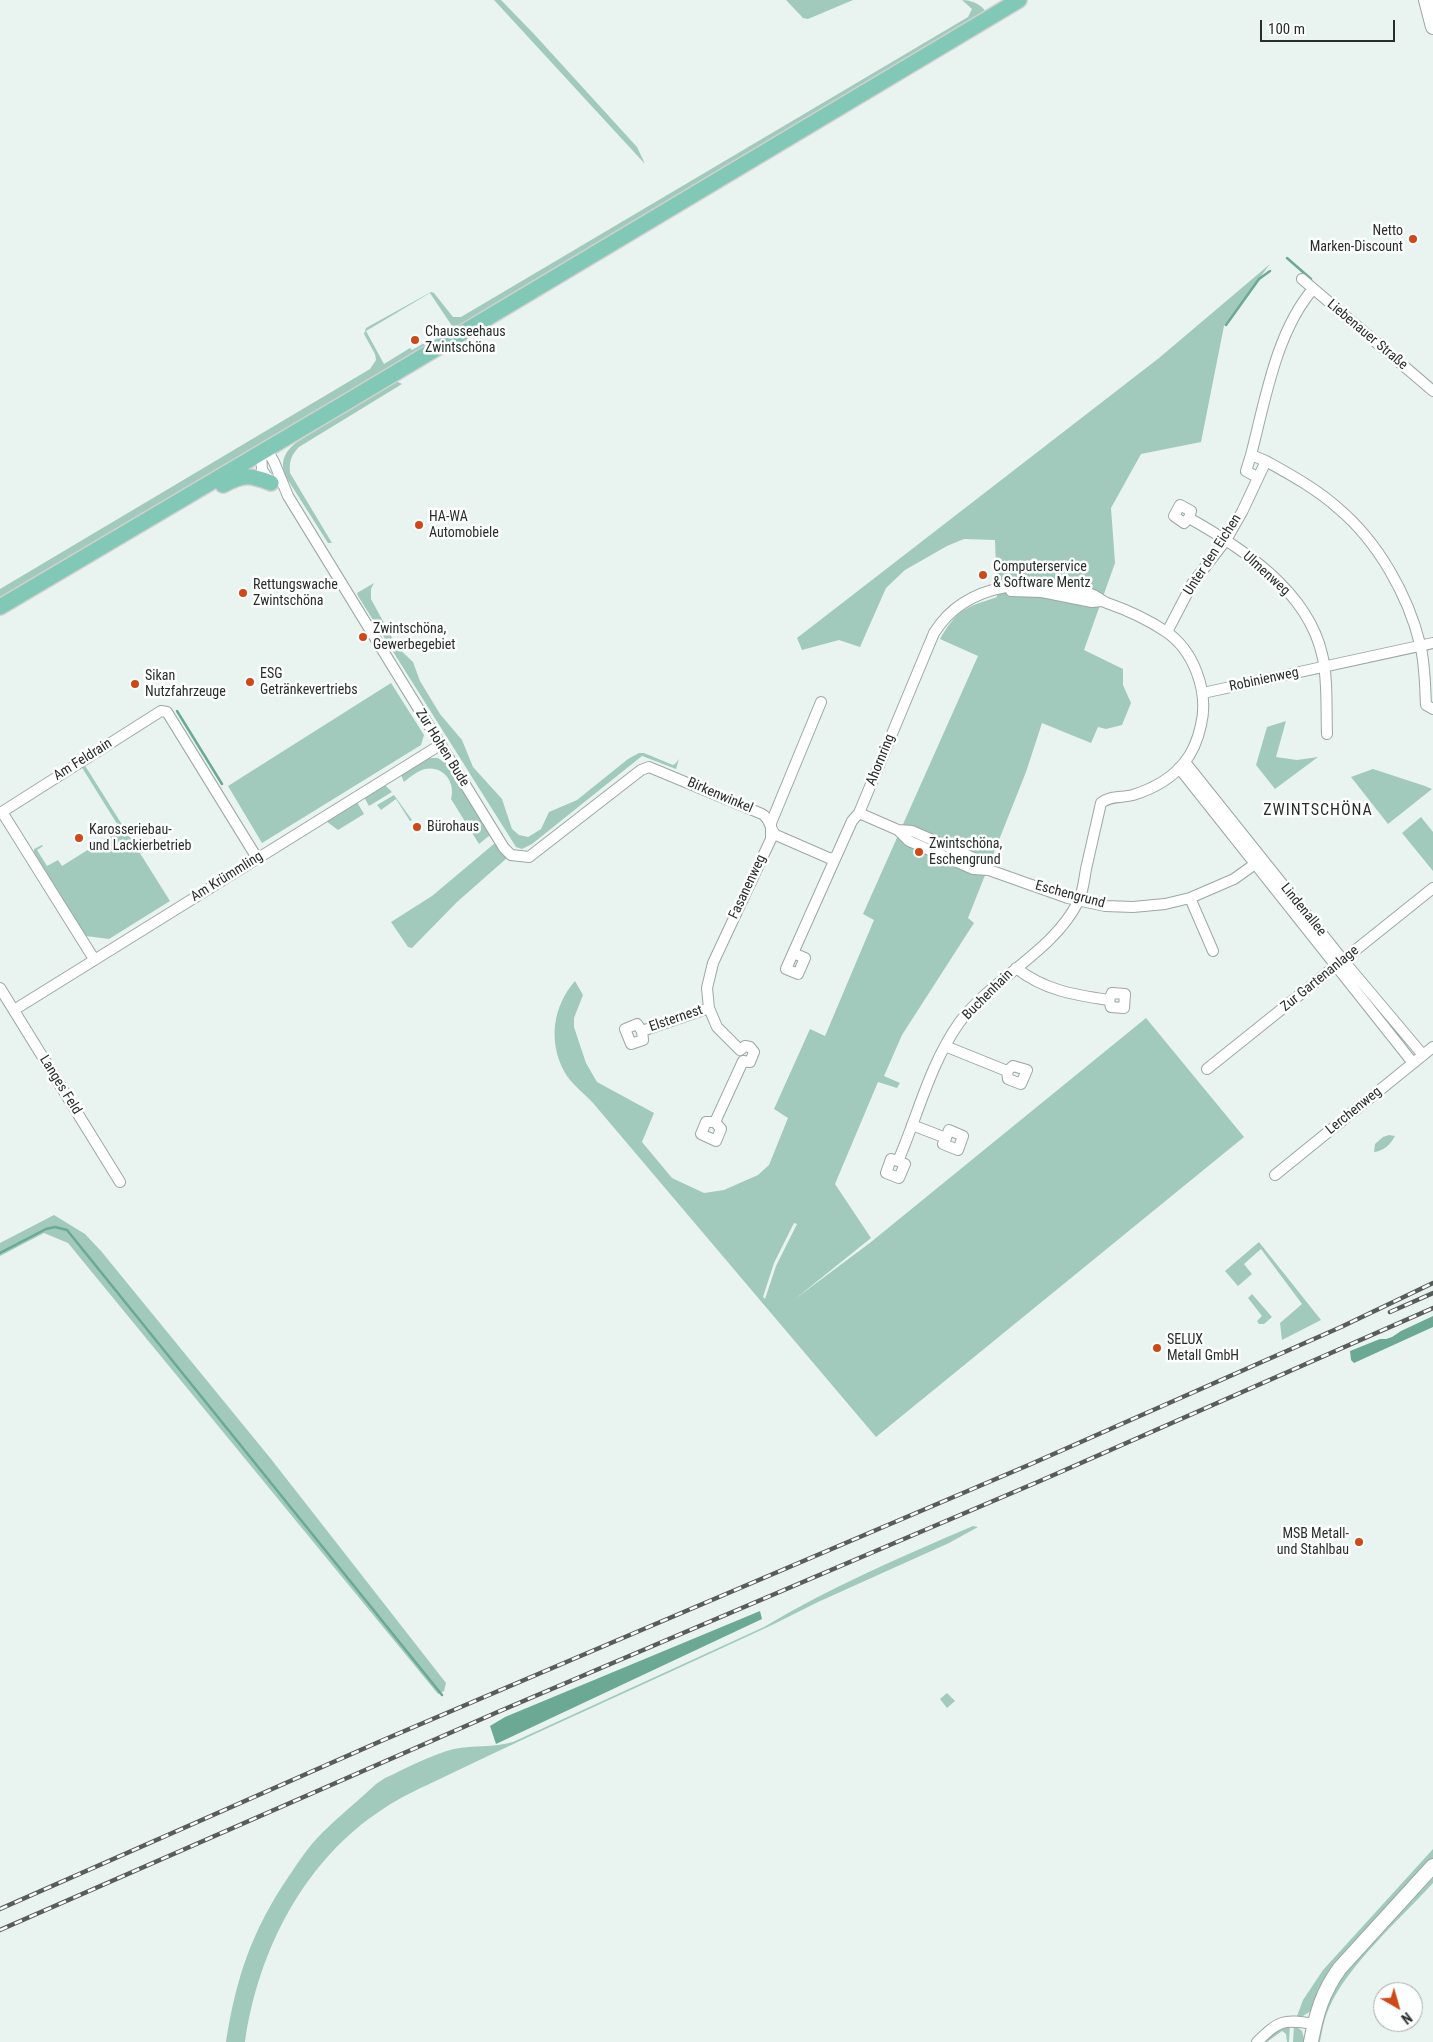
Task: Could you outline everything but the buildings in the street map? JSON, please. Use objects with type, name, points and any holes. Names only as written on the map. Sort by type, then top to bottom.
[{"type":"main road","points":[[0,607],[1019,0]]},
{"type":"main road","points":[[165,509],[191,502],[243,476],[271,483]]},
{"type":"street","points":[[1426,0],[1433,27]]},
{"type":"street","name":"Liebenauer Straße","points":[[1302,279],[1433,391]]},
{"type":"street","points":[[1258,477],[1246,472],[1274,367],[1290,324],[1313,289]]},
{"type":"street","name":"Zur Hohen Bude","points":[[264,451],[262,470],[271,483],[288,496]]},
{"type":"street","name":"Zur Hohen Bude","points":[[264,451],[274,462],[288,496],[440,745],[504,848],[511,855],[529,857],[641,770],[649,767]]},
{"type":"street","points":[[1251,455],[1294,476],[1340,509],[1360,530],[1378,554],[1409,609],[1421,645],[1426,705],[1431,708]]},
{"type":"street","name":"Unter den Eichen","points":[[1167,632],[1192,584],[1226,540],[1242,512],[1266,461]]},
{"type":"street","name":"Ulmenweg","points":[[1189,518],[1226,540],[1262,567],[1284,588],[1299,606],[1314,630],[1325,667]]},
{"type":"street","name":"Ahornring","points":[[793,953],[835,857],[852,821],[859,813],[940,623],[952,611],[978,595],[1011,585],[1039,584],[1068,588],[1092,594],[1102,601],[1133,612],[1167,632],[1190,658],[1203,693],[1203,716],[1199,734],[1193,750],[1182,765],[1165,779],[1148,789],[1132,795],[1106,798],[1101,803],[1079,900]]},
{"type":"street","name":"Robinienweg","points":[[1203,693],[1433,642]]},
{"type":"street","points":[[1325,667],[1328,734]]},
{"type":"street","name":"Fasanenweg","points":[[740,1050],[718,1027],[709,1008],[707,988],[713,963],[771,839],[770,827],[822,702]]},
{"type":"street","name":"Am Feldrain","points":[[94,959],[2,812],[161,711],[167,712],[257,858]]},
{"type":"street","name":"Am Krümmling","points":[[14,1010],[440,745]]},
{"type":"street","name":"Lindenallee","points":[[1182,765],[1340,963],[1413,1063]]},
{"type":"street","name":"Birkenwinkel","points":[[649,767],[762,814],[768,819],[770,827],[776,835],[831,859],[835,857]]},
{"type":"street","name":"Eschengrund","points":[[859,813],[898,830],[909,841],[973,869],[989,870],[1037,888],[1105,906],[1133,907],[1165,904],[1190,898],[1234,880],[1259,861]]},
{"type":"street","name":"Zur Gartenanlage","points":[[1207,1069],[1433,888]]},
{"type":"street","points":[[1190,898],[1214,952]]},
{"type":"street","name":"Buchenhain","points":[[898,1162],[922,1095],[945,1046],[972,1007],[1050,940],[1066,922],[1079,900]]},
{"type":"street","name":"Lindenallee","points":[[1340,963],[1424,1055]]},
{"type":"street","points":[[1016,968],[1030,979],[1048,988],[1069,994],[1109,1000]]},
{"type":"street","name":"Langes Feld","points":[[0,988],[120,1182]]},
{"type":"street","name":"Elsternest","points":[[642,1031],[709,1008]]},
{"type":"street","points":[[745,1046],[750,1047],[754,1052],[750,1062],[743,1061],[738,1056],[740,1050],[745,1046]]},
{"type":"street","points":[[945,1046],[1007,1071]]},
{"type":"street","name":"Lerchenweg","points":[[1275,1175],[1433,1047]]},
{"type":"street","points":[[715,1122],[743,1061]]},
{"type":"street","points":[[912,1125],[946,1138]]},
{"type":"street","points":[[1311,2042],[1314,2024],[1324,1992],[1340,1968],[1433,1866]]},
{"type":"street","points":[[1257,2042],[1271,2029],[1285,2021],[1314,2024]]},
{"type":"shaded area","points":[[494,0],[501,0],[534,34],[637,147],[645,164]]},
{"type":"shaded area","points":[[786,0],[853,0],[808,19],[803,18]]},
{"type":"shaded area","points":[[962,0],[976,3],[986,12],[454,329],[430,293],[366,331],[384,364],[410,348],[412,350],[428,341],[429,344],[0,600],[0,589],[370,369],[376,360],[375,354],[364,334],[366,328],[431,292],[434,293],[453,317],[461,317],[968,17],[972,9]]},
{"type":"shaded area","points":[[1270,264],[1224,326],[1201,442],[1141,454],[1111,508],[1115,563],[1084,650],[1123,669],[1123,685],[1131,703],[1122,725],[1106,729],[1098,727],[1091,743],[1042,723],[1026,772],[968,918],[974,923],[902,1035],[884,1076],[900,1083],[897,1088],[878,1082],[835,1184],[871,1238],[795,1299],[871,1242],[1146,1018],[1244,1137],[876,1437],[593,1103],[573,1084],[559,1060],[556,1048],[555,1024],[562,1001],[575,981],[583,995],[574,1018],[574,1027],[586,1063],[597,1082],[654,1113],[642,1142],[672,1178],[704,1193],[724,1190],[758,1175],[769,1165],[788,1118],[774,1109],[810,1029],[825,1036],[874,920],[863,914],[978,656],[940,639],[952,621],[963,610],[997,597],[995,540],[964,539],[947,546],[905,570],[886,588],[860,647],[839,640],[802,650],[797,638],[1159,358]],"holes":[[[794,1223],[797,1224],[776,1266],[765,1299],[763,1297],[774,1263]]]},
{"type":"shaded area","points":[[394,380],[402,384],[299,447],[291,459],[290,473],[332,543],[328,543],[286,477],[283,466],[284,457],[297,442]]},
{"type":"shaded area","points":[[374,583],[371,589],[371,599],[397,647],[413,662],[420,681],[440,714],[462,740],[473,767],[502,799],[512,829],[519,835],[528,837],[541,829],[549,812],[577,800],[628,759],[639,753],[644,753],[673,765],[679,759],[676,769],[642,756],[532,844],[522,849],[516,847],[358,596],[357,593]]},
{"type":"shaded area","points":[[391,683],[424,735],[421,745],[262,843],[228,786]]},
{"type":"shaded area","points":[[1286,721],[1276,757],[1297,760],[1318,757],[1275,789],[1256,765],[1267,727]]},
{"type":"shaded area","points":[[428,758],[438,758],[445,763],[490,835],[479,844],[451,799],[452,787],[447,776],[431,768],[416,773],[404,782],[401,775]]},
{"type":"shaded area","points":[[84,764],[170,901],[109,939],[86,936],[34,852],[34,849],[42,845],[37,850],[47,866],[58,860],[62,866],[118,831],[119,827],[81,766]]},
{"type":"shaded area","points":[[1373,769],[1432,789],[1388,824],[1351,777]]},
{"type":"shaded area","points":[[385,785],[392,792],[369,806],[364,797]]},
{"type":"shaded area","points":[[394,795],[412,820],[410,821],[396,799],[381,810],[377,805]]},
{"type":"shaded area","points":[[357,802],[364,814],[338,830],[326,821]]},
{"type":"shaded area","points":[[1421,817],[1433,832],[1433,871],[1402,833]]},
{"type":"shaded area","points":[[495,843],[507,858],[457,902],[412,948],[408,947],[391,922],[432,896]]},
{"type":"shaded area","points":[[1395,1136],[1389,1145],[1384,1149],[1374,1152],[1375,1144],[1383,1137]]},
{"type":"shaded area","points":[[54,1215],[85,1234],[101,1251],[271,1459],[446,1683],[444,1691],[438,1694],[68,1243],[44,1233],[0,1256],[0,1243]]},
{"type":"shaded area","points":[[1259,1242],[1321,1320],[1282,1340],[1280,1323],[1302,1304],[1261,1249],[1244,1264],[1252,1274],[1238,1286],[1225,1271]]},
{"type":"shaded area","points":[[1252,1294],[1272,1317],[1264,1324],[1259,1324],[1257,1321],[1262,1316],[1248,1298]]},
{"type":"shaded area","points":[[1433,1316],[1433,1327],[1354,1363],[1351,1360],[1350,1351],[1380,1339],[1392,1337]]},
{"type":"shaded area","points":[[973,1526],[978,1527],[949,1543],[479,1760],[413,1792],[383,1809],[355,1830],[330,1854],[308,1881],[289,1910],[261,1974],[251,2008],[245,2042],[226,2042],[235,1997],[247,1955],[255,1935],[276,1896],[308,1848],[376,1784],[427,1758],[454,1749],[513,1742],[764,1627],[789,1612],[866,1573]]},
{"type":"shaded area","points":[[760,1611],[762,1619],[496,1744],[490,1726],[505,1717]]},
{"type":"shaded area","points":[[947,1693],[955,1701],[947,1708],[940,1699]]},
{"type":"shaded area","points":[[1433,1849],[1433,1859],[1332,1970],[1311,2011],[1303,2016],[1297,2016],[1303,2000],[1323,1970]]},
{"type":"shaded area","points":[[1433,1874],[1433,1883],[1361,1959],[1348,1976],[1329,2008],[1324,2021],[1320,2042],[1315,2042],[1322,2015],[1340,1977]]},
{"type":"shaded area","points":[[1290,2025],[1289,2042],[1287,2042],[1286,2034],[1282,2031],[1267,2042],[1262,2042],[1274,2031]]},
{"type":"shaded area","points":[[1294,2025],[1302,2031],[1305,2042],[1293,2042]]},
{"type":"waterway","points":[[1287,258],[1311,279]]},
{"type":"waterway","points":[[1226,325],[1259,279],[1270,271]]},
{"type":"waterway","points":[[177,711],[222,784]]},
{"type":"waterway","points":[[0,1253],[46,1229],[55,1227],[67,1230],[442,1695]]},
{"type":"railway","points":[[0,1909],[381,1741],[1031,1464],[1341,1327],[1433,1283]]},
{"type":"railway","points":[[1390,1312],[1433,1293]]},
{"type":"railway","points":[[0,1930],[500,1711],[1040,1481],[1433,1308]]},
{"type":"place","name":"Netto Marken-Discount","points":[[1413,239]]},
{"type":"place","name":"Chausseehaus Zwintschöna","points":[[415,340]]},
{"type":"place","name":"HA-WA Automobiele","points":[[419,525]]},
{"type":"place","name":"Computerservice & Software Mentz","points":[[983,575]]},
{"type":"place","name":"Rettungswache Zwintschöna","points":[[243,593]]},
{"type":"place","name":"Zwintschöna, Gewerbegebiet","points":[[363,637]]},
{"type":"place","name":"ESG Getränkevertriebs","points":[[250,682]]},
{"type":"place","name":"Sikan Nutzfahrzeuge","points":[[135,684]]},
{"type":"place","name":"Bürohaus","points":[[417,827]]},
{"type":"place","name":"Karosseriebau- und Lackierbetrieb","points":[[79,838]]},
{"type":"place","name":"Zwintschöna, Eschengrund","points":[[919,852]]},
{"type":"place","name":"SELUX Metall GmbH","points":[[1157,1348]]},
{"type":"place","name":"MSB Metall- und Stahlbau","points":[[1359,1542]]},
{"type":"district","name":"ZWINTSCHÖNA","points":[[1318,811]]}]
